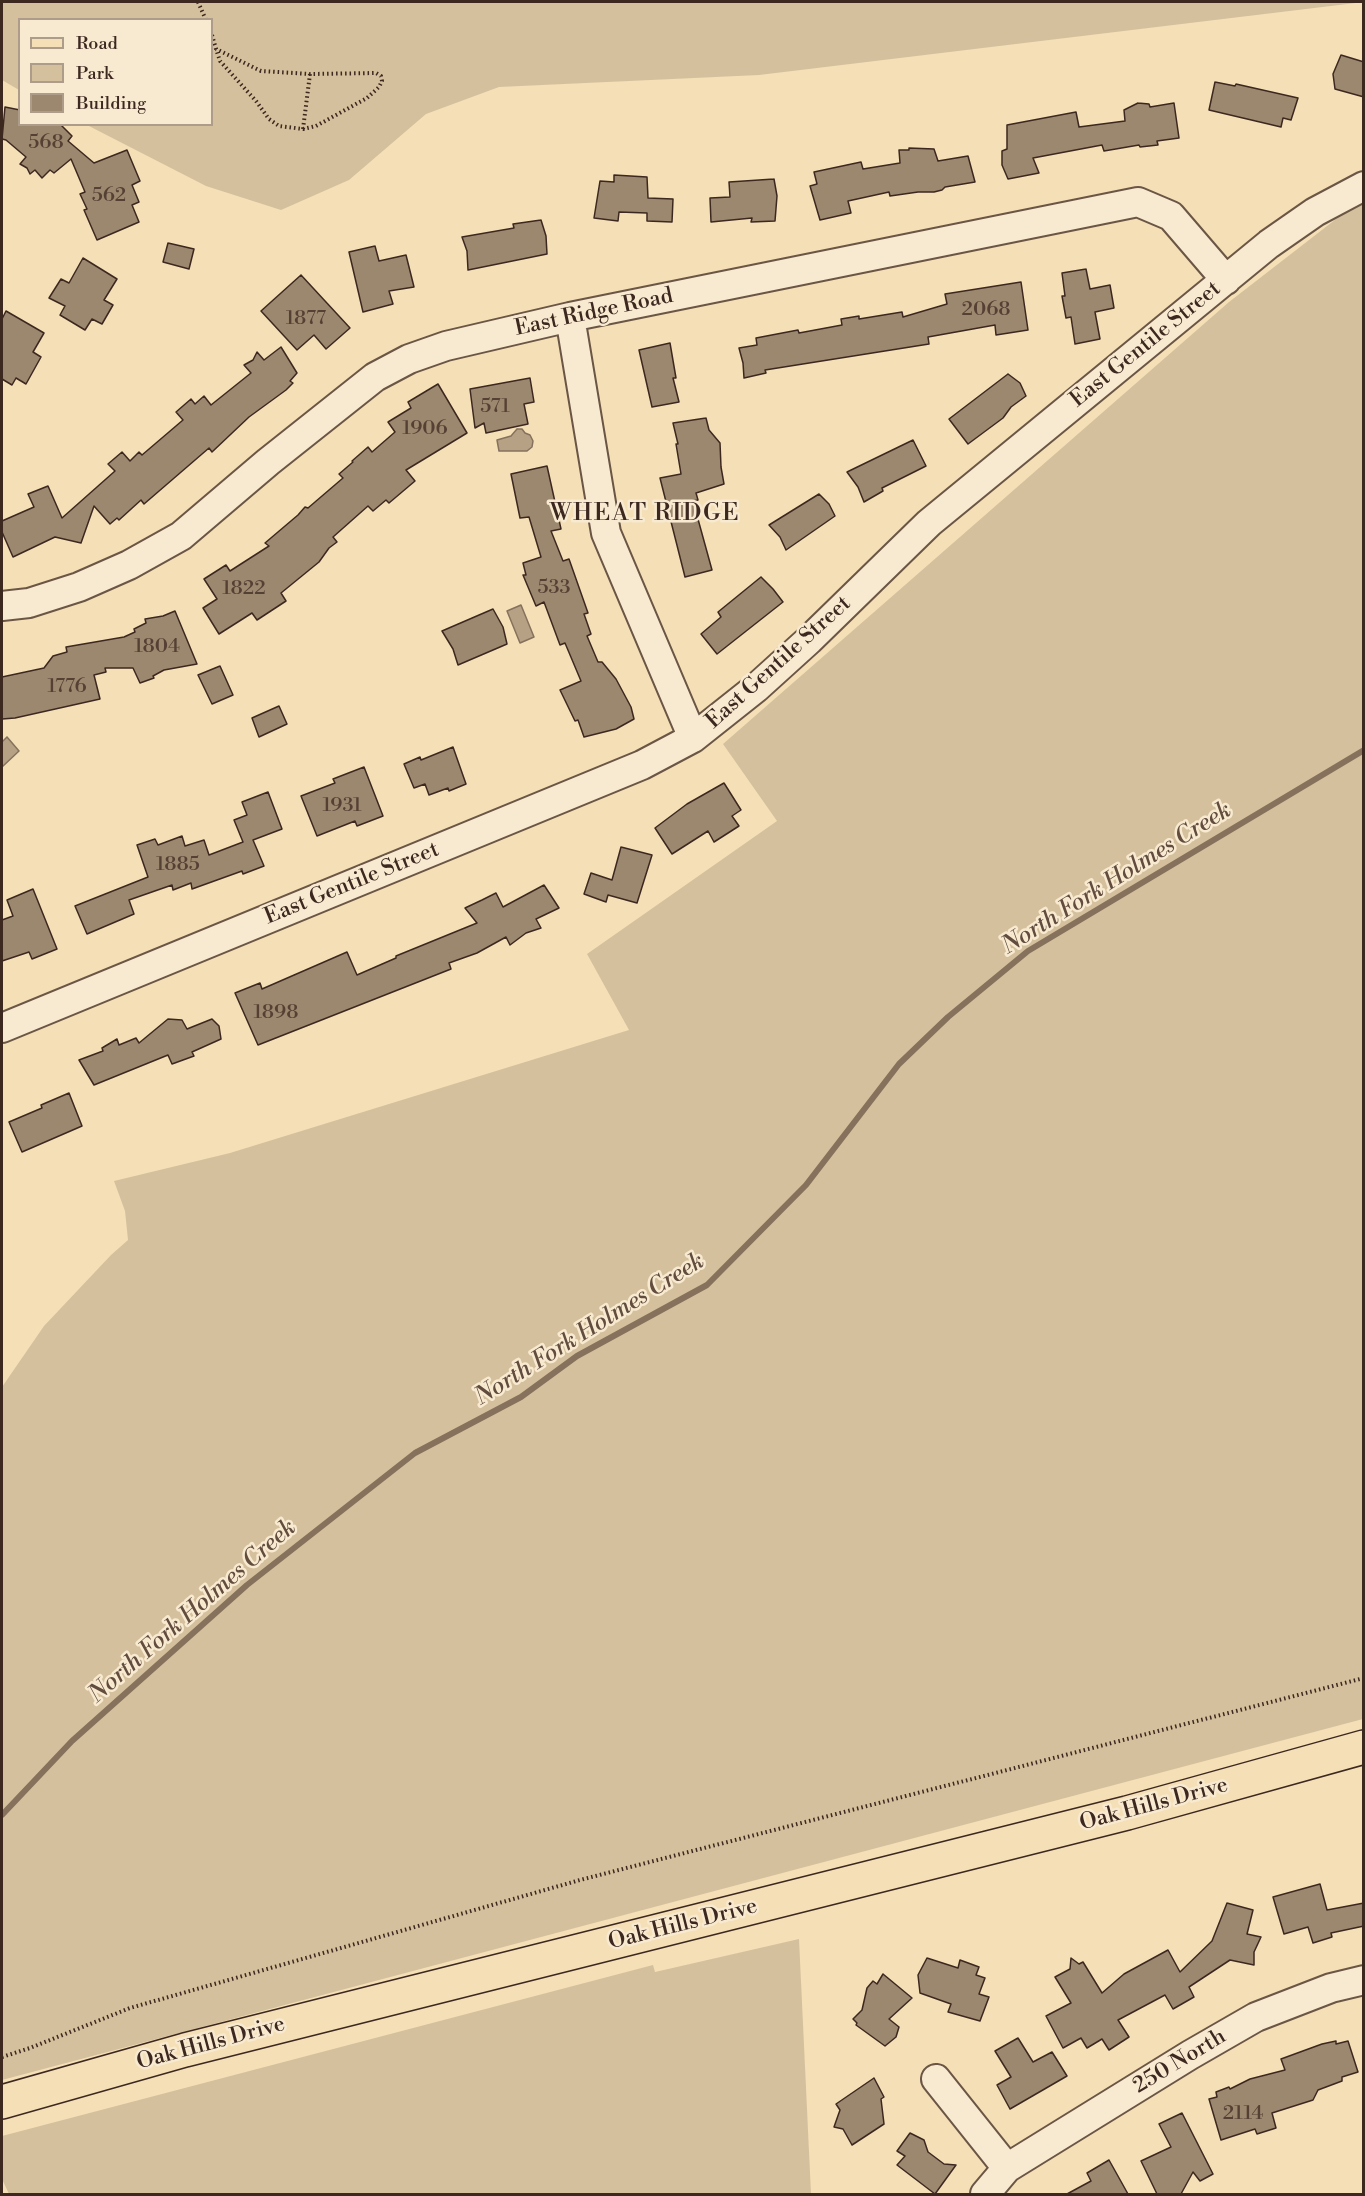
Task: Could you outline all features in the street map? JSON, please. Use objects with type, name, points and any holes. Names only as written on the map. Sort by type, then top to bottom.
[{"type":"main road","name":"Oak Hills Drive","points":[[2,2102],[197,2047],[1127,1813],[1364,1747]]},
{"type":"street","name":"East Gentile Street","points":[[2,1028],[642,765],[693,738],[792,656],[929,523],[1269,244],[1315,212],[1364,186]]},
{"type":"street","name":"East Ridge Road","points":[[2,606],[29,603],[79,587],[129,565],[181,536],[268,462],[375,377],[409,359],[446,346],[570,317],[1138,202],[1171,216],[1226,280]]},
{"type":"street","points":[[570,317],[606,533],[693,738]]},
{"type":"street","name":"250 North","points":[[985,2194],[1007,2168],[1190,2055],[1256,2018],[1331,1988],[1364,1980]]},
{"type":"street","points":[[936,2079],[1007,2168]]},
{"type":"path","points":[[198,2],[205,18]]},
{"type":"path","points":[[213,38],[216,49],[220,61],[269,119],[279,126],[303,129],[315,126],[367,98],[382,81],[381,76],[376,73],[310,74],[261,71],[216,49]]},
{"type":"path","points":[[303,129],[310,74]]},
{"type":"path","points":[[2,2057],[130,2008],[580,1880],[1364,1678]]},
{"type":"green space","points":[[2,2],[1364,2],[759,75],[499,87],[426,114],[349,180],[281,210],[206,186],[89,126],[213,126],[213,18],[18,18],[18,89],[2,80]]},
{"type":"green space","points":[[1363,203],[1363,1719],[2,2080],[2,1387],[44,1326],[128,1240],[125,1211],[114,1181],[230,1153],[629,1030],[587,954],[777,821],[723,744],[1229,302],[1349,209]]},
{"type":"green space","points":[[799,1939],[811,2194],[9,2194],[2,2179],[2,2136],[653,1965],[655,1972]]},
{"type":"shaded area","points":[[517,429],[522,429],[530,435],[533,441],[532,447],[527,451],[499,451],[497,440],[511,436]]},
{"type":"shaded area","points":[[521,605],[534,637],[520,643],[507,611]]},
{"type":"shaded area","points":[[7,737],[19,751],[2,767],[2,742]]},
{"type":"building","points":[[1341,55],[1364,62],[1364,97],[1335,89],[1333,74]]},
{"type":"building","points":[[1215,82],[1235,86],[1236,84],[1298,98],[1291,120],[1283,118],[1281,127],[1209,110]]},
{"type":"building","points":[[1138,103],[1149,104],[1150,107],[1174,103],[1179,138],[1157,141],[1158,145],[1140,147],[1139,145],[1104,151],[1102,145],[1033,158],[1039,173],[1008,179],[1002,165],[1002,151],[1007,149],[1007,125],[1076,112],[1079,127],[1125,121],[1124,110]]},
{"type":"building","points":[[5,107],[18,110],[18,126],[62,126],[72,136],[68,141],[94,163],[127,150],[140,181],[132,185],[139,202],[132,205],[139,222],[97,240],[80,194],[85,192],[71,159],[54,173],[50,170],[42,178],[35,170],[30,174],[27,168],[20,164],[26,157],[2,139]]},
{"type":"building","points":[[909,148],[934,149],[938,161],[968,156],[975,182],[945,187],[934,192],[890,196],[889,192],[848,201],[851,213],[820,220],[810,186],[817,184],[814,172],[861,162],[863,169],[900,163],[899,150],[909,150]]},
{"type":"building","points":[[614,175],[647,177],[648,198],[673,199],[672,222],[647,221],[647,213],[619,212],[618,221],[594,218],[600,181],[614,182]]},
{"type":"building","points":[[774,179],[777,196],[775,221],[751,222],[752,218],[711,222],[710,198],[730,197],[729,182]]},
{"type":"building","points":[[541,220],[546,236],[547,254],[468,270],[467,251],[462,237],[514,228],[513,224]]},
{"type":"building","points":[[168,243],[194,249],[189,269],[163,262]]},
{"type":"building","points":[[375,246],[379,261],[406,255],[414,287],[389,291],[393,304],[363,312],[349,252]]},
{"type":"building","points":[[83,258],[117,279],[104,300],[113,305],[102,324],[92,319],[85,330],[60,315],[65,306],[49,298],[61,279],[69,283]]},
{"type":"building","points":[[1086,269],[1090,289],[1110,285],[1114,308],[1095,312],[1100,339],[1075,344],[1071,317],[1066,318],[1062,296],[1065,296],[1062,273]]},
{"type":"building","points":[[301,275],[350,328],[326,349],[314,335],[297,350],[261,311]]},
{"type":"building","points":[[1021,282],[1028,330],[996,335],[995,325],[928,337],[929,344],[765,370],[766,373],[744,378],[739,348],[757,345],[756,338],[842,325],[841,319],[859,316],[859,319],[902,312],[903,317],[947,304],[945,294]]},
{"type":"building","points":[[6,311],[44,333],[33,352],[41,357],[26,384],[16,378],[12,385],[2,379],[2,319]]},
{"type":"building","points":[[670,343],[676,378],[673,378],[679,402],[652,407],[639,350]]},
{"type":"building","points":[[281,347],[297,373],[290,381],[293,383],[249,417],[212,452],[209,448],[144,504],[141,500],[119,520],[117,518],[110,524],[94,506],[81,543],[55,537],[13,557],[2,532],[2,521],[34,507],[28,494],[48,486],[62,518],[115,471],[108,464],[122,452],[130,461],[139,452],[142,455],[183,420],[176,412],[191,399],[195,404],[204,396],[211,405],[251,373],[244,365],[253,360],[257,352],[264,360]]},
{"type":"building","points":[[1008,374],[1020,383],[1026,396],[1011,407],[1003,418],[968,444],[949,419]]},
{"type":"building","points":[[530,378],[534,402],[524,404],[528,424],[486,433],[484,423],[475,428],[470,389]]},
{"type":"building","points":[[438,384],[467,433],[406,470],[415,481],[389,503],[386,500],[373,511],[368,506],[333,537],[337,542],[329,548],[319,562],[281,593],[286,601],[257,620],[252,613],[219,634],[203,608],[217,599],[204,579],[226,565],[230,571],[269,546],[265,543],[305,507],[308,508],[343,478],[339,474],[352,461],[368,447],[372,452],[395,432],[388,422],[411,408],[408,402]]},
{"type":"building","points":[[706,418],[709,430],[720,443],[724,484],[696,493],[698,500],[693,501],[712,570],[685,577],[660,478],[681,474],[673,423]]},
{"type":"building","points":[[913,440],[926,466],[882,488],[883,491],[864,502],[858,487],[847,472]]},
{"type":"building","points":[[547,466],[561,529],[551,531],[563,561],[569,559],[588,613],[584,614],[591,634],[587,636],[598,662],[602,662],[616,679],[631,707],[634,719],[616,729],[584,737],[578,720],[575,721],[560,690],[581,681],[565,643],[560,645],[544,602],[536,606],[523,575],[526,575],[523,563],[541,557],[529,517],[520,518],[511,474]]},
{"type":"building","points":[[819,494],[829,504],[835,516],[786,550],[780,537],[769,525]]},
{"type":"building","points":[[761,577],[783,602],[717,654],[701,634],[721,617],[718,612]]},
{"type":"building","points":[[493,609],[503,627],[507,644],[458,665],[453,649],[442,631]]},
{"type":"building","points":[[175,611],[197,664],[164,670],[153,676],[154,678],[140,683],[133,668],[105,668],[106,672],[94,675],[100,699],[2,719],[2,677],[44,668],[53,656],[67,652],[66,647],[124,637],[146,623],[145,619]]},
{"type":"building","points":[[220,666],[233,695],[212,704],[198,675]]},
{"type":"building","points":[[279,706],[287,724],[259,737],[252,718]]},
{"type":"building","points":[[453,747],[466,784],[449,791],[448,788],[429,795],[425,784],[414,788],[404,764]]},
{"type":"building","points":[[364,767],[383,816],[357,826],[355,821],[317,836],[301,796],[335,783],[333,779]]},
{"type":"building","points":[[724,783],[741,810],[732,816],[739,826],[714,842],[708,831],[672,854],[655,828],[687,804]]},
{"type":"building","points":[[268,792],[282,829],[253,840],[264,866],[243,874],[242,871],[192,889],[191,883],[173,890],[172,885],[129,900],[134,914],[87,934],[75,906],[148,877],[137,845],[155,839],[158,845],[182,836],[185,846],[204,840],[209,855],[243,842],[234,820],[247,815],[242,802]]},
{"type":"building","points":[[621,847],[652,855],[637,903],[608,895],[606,902],[584,894],[591,873],[612,880]]},
{"type":"building","points":[[544,885],[559,908],[536,919],[541,928],[526,933],[510,945],[506,937],[477,953],[449,963],[451,969],[258,1045],[235,993],[260,983],[262,989],[347,952],[357,975],[396,956],[477,923],[465,908],[496,893],[503,907]]},
{"type":"building","points":[[33,889],[57,949],[32,959],[29,952],[2,961],[2,920],[13,916],[7,900]]},
{"type":"building","points":[[168,1019],[182,1020],[187,1029],[212,1019],[219,1026],[221,1039],[192,1052],[194,1056],[172,1064],[168,1055],[94,1085],[79,1060],[103,1051],[102,1048],[117,1039],[119,1045],[136,1038],[139,1043]]},
{"type":"building","points":[[69,1093],[82,1126],[22,1152],[9,1122]]},
{"type":"building","points":[[1320,1884],[1327,1910],[1364,1903],[1364,1926],[1331,1933],[1332,1937],[1313,1943],[1308,1927],[1284,1934],[1273,1897]]},
{"type":"building","points":[[1227,1903],[1253,1910],[1247,1934],[1261,1937],[1254,1952],[1254,1965],[1230,1960],[1189,1987],[1194,1997],[1173,2009],[1165,1995],[1118,2020],[1129,2037],[1109,2050],[1102,2039],[1087,2048],[1081,2038],[1063,2048],[1046,2016],[1071,2003],[1055,1977],[1070,1969],[1071,1958],[1079,1964],[1083,1962],[1102,1993],[1124,1974],[1168,1950],[1180,1972],[1212,1941]]},
{"type":"building","points":[[927,1958],[958,1968],[960,1960],[979,1967],[976,1975],[985,1978],[979,1994],[989,1997],[980,2021],[948,2012],[951,2004],[920,1993],[918,1975]]},
{"type":"building","points":[[883,1974],[912,1998],[889,2019],[899,2027],[896,2037],[885,2046],[856,2025],[853,2019],[862,2010],[867,1988],[873,1981],[877,1984]]},
{"type":"building","points":[[1018,2038],[1033,2062],[1052,2052],[1067,2076],[1010,2109],[997,2085],[1011,2077],[995,2051]]},
{"type":"building","points":[[1336,2041],[1336,2044],[1348,2041],[1358,2072],[1342,2077],[1342,2081],[1318,2090],[1313,2100],[1272,2113],[1276,2128],[1257,2134],[1255,2129],[1221,2140],[1209,2099],[1217,2097],[1216,2092],[1229,2087],[1230,2089],[1250,2079],[1285,2070],[1281,2059]]},
{"type":"building","points":[[874,2078],[884,2097],[881,2099],[884,2124],[852,2145],[843,2129],[834,2127],[840,2110],[836,2104]]},
{"type":"building","points":[[1182,2113],[1213,2174],[1200,2181],[1193,2172],[1181,2194],[1157,2194],[1141,2161],[1171,2147],[1159,2124]]},
{"type":"building","points":[[910,2133],[924,2140],[928,2152],[944,2164],[956,2165],[935,2194],[897,2165],[905,2156],[897,2151]]},
{"type":"building","points":[[1109,2160],[1128,2194],[1067,2194],[1091,2181],[1087,2173]]},
{"type":"waterway","name":"North Fork Holmes Creek","points":[[2,1815],[72,1741],[247,1585],[415,1453],[521,1397],[577,1356],[707,1285],[806,1185],[899,1064],[948,1017],[1028,951],[1364,750]]},
{"type":"district","name":"WHEAT RIDGE","points":[[645,514]]}]
